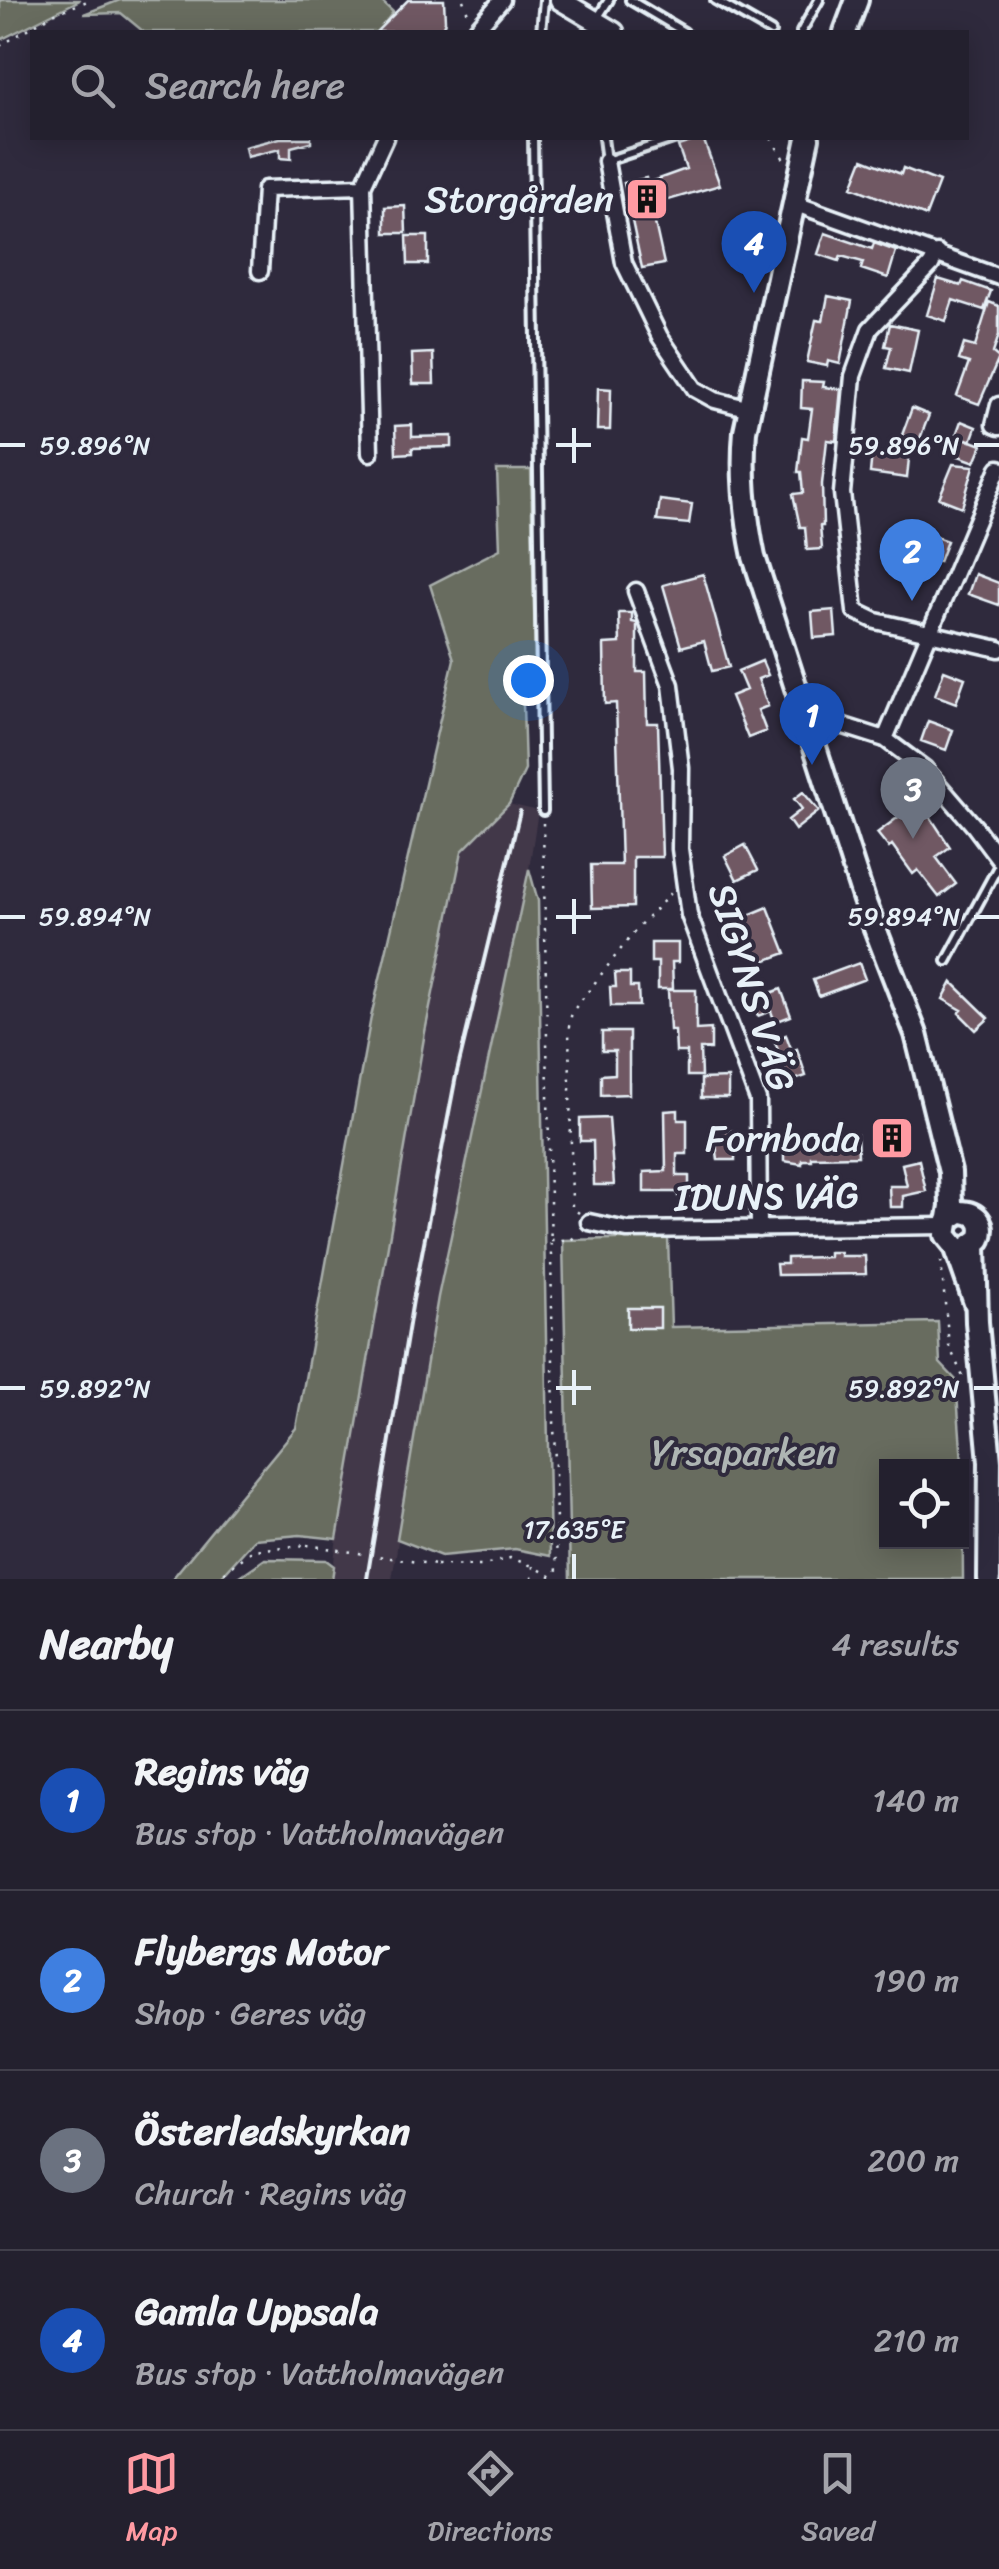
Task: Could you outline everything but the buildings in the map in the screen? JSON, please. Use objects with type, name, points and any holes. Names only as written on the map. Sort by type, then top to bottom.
[{"type":"main road","points":[[846,30],[857,0]]},
{"type":"main road","points":[[802,140],[793,203],[750,410],[742,468],[744,508],[754,557],[864,900],[916,1034],[950,1172],[975,1232],[975,1302],[990,1462],[989,1579]]},
{"type":"main road","points":[[947,1223],[950,1172]]},
{"type":"main road","points":[[947,1223],[960,1212],[975,1232]]},
{"type":"street","points":[[476,30],[502,0]]},
{"type":"street","points":[[560,0],[605,29]]},
{"type":"street","points":[[370,452],[363,186],[384,140]]},
{"type":"street","points":[[606,160],[624,263],[642,304],[680,370],[695,389],[714,400],[750,410]]},
{"type":"street","points":[[260,271],[266,188],[363,186]]},
{"type":"street","points":[[793,203],[999,278]]},
{"type":"street","points":[[937,254],[870,328],[854,376],[842,493],[855,611],[876,620],[999,650]]},
{"type":"street","points":[[999,405],[994,424],[999,427]]},
{"type":"street","points":[[885,739],[999,468]]},
{"type":"street","name":"SIGYNS VÄG","points":[[636,591],[671,685],[681,768],[680,849],[688,915],[758,1100],[760,1228]]},
{"type":"street","points":[[811,735],[841,725],[885,739],[925,769],[976,826],[999,862]]},
{"type":"street","name":"IDUNS VÄG","points":[[589,1222],[627,1230],[947,1223]]},
{"type":"lane","points":[[541,30],[544,0]]},
{"type":"lane","points":[[605,29],[609,0]]},
{"type":"lane","points":[[630,0],[681,30]]},
{"type":"lane","points":[[714,0],[767,30]]},
{"type":"lane","points":[[802,30],[819,0]]},
{"type":"lane","points":[[534,140],[543,811]]},
{"type":"lane","points":[[603,140],[606,160],[670,140]]},
{"type":"lane","points":[[946,961],[999,862]]},
{"type":"path","points":[[0,46],[53,14],[90,0]]},
{"type":"path","points":[[216,1579],[253,1550],[307,1545],[436,1565],[480,1566],[510,1558],[556,1579],[543,811]]},
{"type":"path","points":[[589,1222],[572,1208],[568,1026],[572,1012],[634,931],[684,880]]},
{"type":"path","points":[[970,1390],[949,1346],[975,1232]]},
{"type":"path","points":[[551,1240],[571,1240]]},
{"type":"path","points":[[532,1566],[532,1579]]},
{"type":"shaded area","points":[[509,804],[538,811],[438,1297],[392,1579],[332,1579],[341,1502],[425,1032],[462,851]]},
{"type":"green space","points":[[0,0],[80,0],[0,40]]},
{"type":"green space","points":[[120,0],[380,0],[393,12],[380,30],[142,30],[121,13],[84,14]]},
{"type":"green space","points":[[497,470],[531,470],[536,698],[523,704],[525,770],[509,804],[462,851],[425,1032],[337,1539],[300,1535],[255,1539],[219,1579],[172,1579],[296,1428],[371,1017],[454,659],[430,585],[500,549]]},
{"type":"green space","points":[[529,869],[538,901],[550,1556],[515,1549],[441,1556],[397,1539],[438,1297]]},
{"type":"green space","name":"Yrsaparken","points":[[668,1238],[671,1327],[938,1322],[940,1363],[956,1380],[962,1459],[879,1459],[879,1549],[963,1549],[963,1579],[570,1579],[563,1240]]},
{"type":"green space","points":[[265,1559],[326,1560],[334,1566],[332,1579],[236,1579]]},
{"type":"railway","points":[[367,1579],[413,1300],[456,1076],[520,811]]},
{"type":"place","name":"Storgården","points":[[647,199]]},
{"type":"place","name":"Gamla Uppsala","points":[[754,293]]},
{"type":"place","name":"Flybergs Motor","points":[[912,601]]},
{"type":"place","name":"Regins väg","points":[[812,765]]},
{"type":"place","name":"Österledskyrkan","points":[[913,839]]},
{"type":"place","name":"Fornboda","points":[[892,1138]]}]
